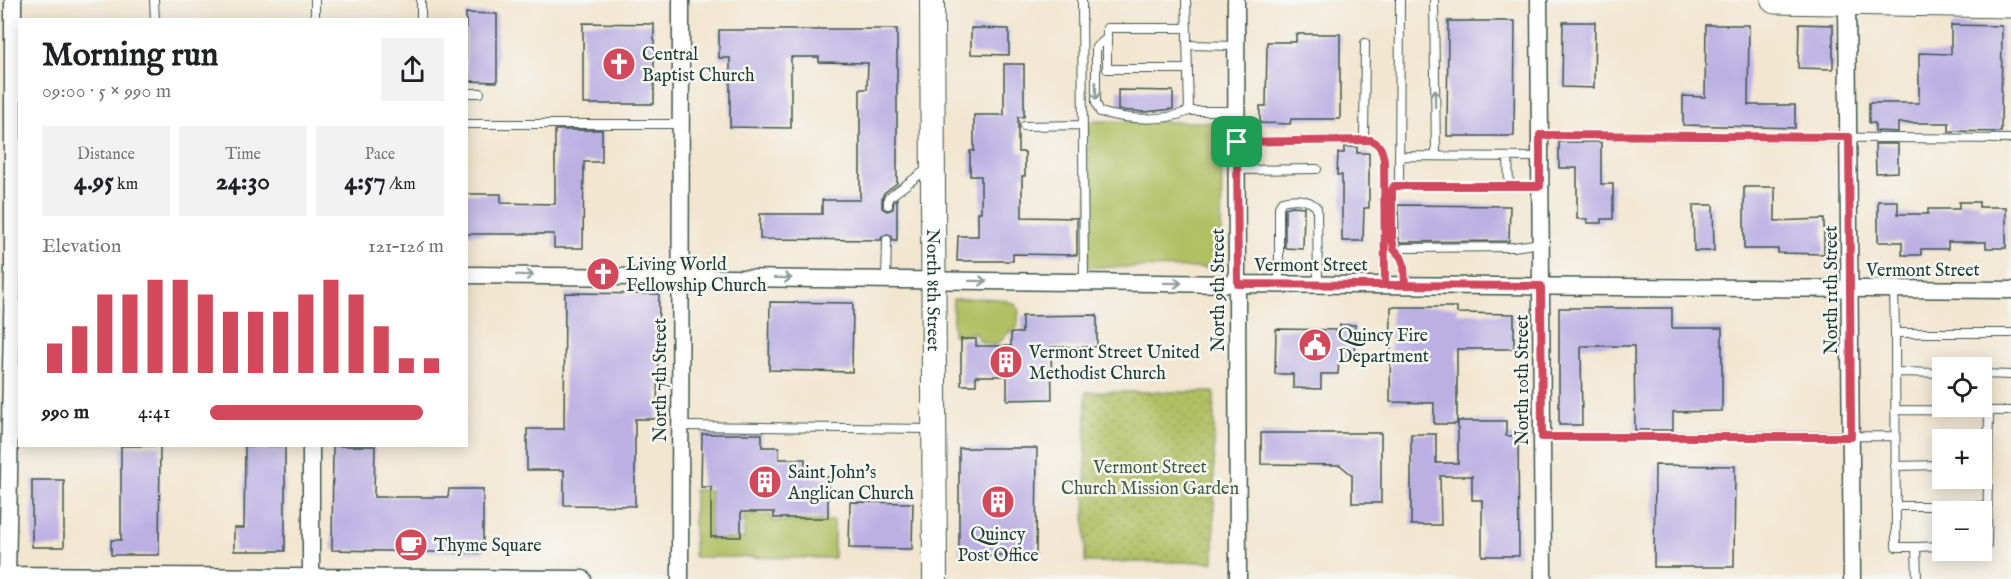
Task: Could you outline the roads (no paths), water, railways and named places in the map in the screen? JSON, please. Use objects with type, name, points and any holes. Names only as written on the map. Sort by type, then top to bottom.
[{"type":"main road","points":[[1775,0],[2011,4]]},
{"type":"street","points":[[13,0],[11,270],[5,418],[4,576],[583,579]]},
{"type":"street","name":"North 7th Street","points":[[680,579],[681,0]]},
{"type":"street","name":"North 8th Street","points":[[932,0],[935,579]]},
{"type":"street","name":"North 9th Street","points":[[1236,0],[1238,579]]},
{"type":"street","name":"North 10th Street","points":[[1539,0],[1543,579]]},
{"type":"street","name":"North 11th Street","points":[[1847,1],[1852,579]]},
{"type":"street","name":"Vermont Street","points":[[468,275],[2011,290]]},
{"type":"street","points":[[310,578],[312,447]]},
{"type":"lane","points":[[154,0],[154,18]]},
{"type":"lane","points":[[315,0],[315,18]]},
{"type":"lane","points":[[421,0],[421,18]]},
{"type":"lane","points":[[1082,0],[1084,282]]},
{"type":"lane","points":[[1186,0],[1189,111]]},
{"type":"lane","points":[[1399,186],[1400,0]]},
{"type":"lane","points":[[1434,0],[1436,156]]},
{"type":"lane","points":[[1187,28],[1107,28],[1107,69],[1188,69]]},
{"type":"lane","points":[[1107,38],[1096,48],[1096,103],[1100,112],[1116,117],[1174,117],[1189,111],[1236,111]]},
{"type":"lane","points":[[1364,141],[1365,43]]},
{"type":"lane","points":[[1187,45],[1236,46]]},
{"type":"lane","points":[[468,93],[480,93]]},
{"type":"lane","points":[[468,124],[681,124]]},
{"type":"lane","points":[[1024,126],[1083,125]]},
{"type":"lane","points":[[1540,135],[2011,138]]},
{"type":"lane","points":[[1237,142],[1371,140],[1377,143],[1381,147],[1384,160],[1385,285]]},
{"type":"lane","points":[[1399,156],[1540,157]]},
{"type":"lane","points":[[1508,157],[1509,186]]},
{"type":"lane","points":[[888,205],[888,198],[933,165]]},
{"type":"lane","points":[[1237,170],[1317,169]]},
{"type":"lane","points":[[1405,285],[1404,265],[1392,238],[1392,190],[1394,186],[1540,186]]},
{"type":"lane","points":[[1279,284],[1279,207],[1282,201],[1287,199],[1305,200],[1313,203],[1317,208],[1318,285]]},
{"type":"lane","points":[[886,280],[887,240]]},
{"type":"lane","points":[[1397,253],[1404,248],[1514,247],[1541,243]]},
{"type":"lane","points":[[1894,289],[1896,547],[1932,546]]},
{"type":"lane","points":[[1895,333],[2011,333]]},
{"type":"lane","points":[[1895,372],[1932,373]]},
{"type":"lane","points":[[1992,374],[2011,375]]},
{"type":"lane","points":[[1895,410],[1932,410]]},
{"type":"lane","points":[[1992,411],[2011,411]]},
{"type":"lane","points":[[680,426],[934,429]]},
{"type":"lane","points":[[1542,437],[1895,436]]},
{"type":"lane","points":[[1895,466],[1932,465]]},
{"type":"lane","points":[[1895,506],[1932,506]]},
{"type":"lane","points":[[1917,547],[1917,579]]},
{"type":"place","name":"Central Baptist Church","points":[[619,64]]},
{"type":"place","name":"Living World Fellowship Church","points":[[603,274]]},
{"type":"place","name":"Quincy Fire Department","points":[[1315,345]]},
{"type":"place","name":"Vermont Street United Methodist Church","points":[[1006,362]]},
{"type":"place","name":"Saint John's Anglican Church","points":[[765,482]]},
{"type":"place","name":"Quincy Post Office","points":[[998,502]]},
{"type":"place","name":"Thyme Square","points":[[411,545]]},
{"type":"park label","name":"Vermont Street Church Mission Garden","points":[[1150,477]]}]
